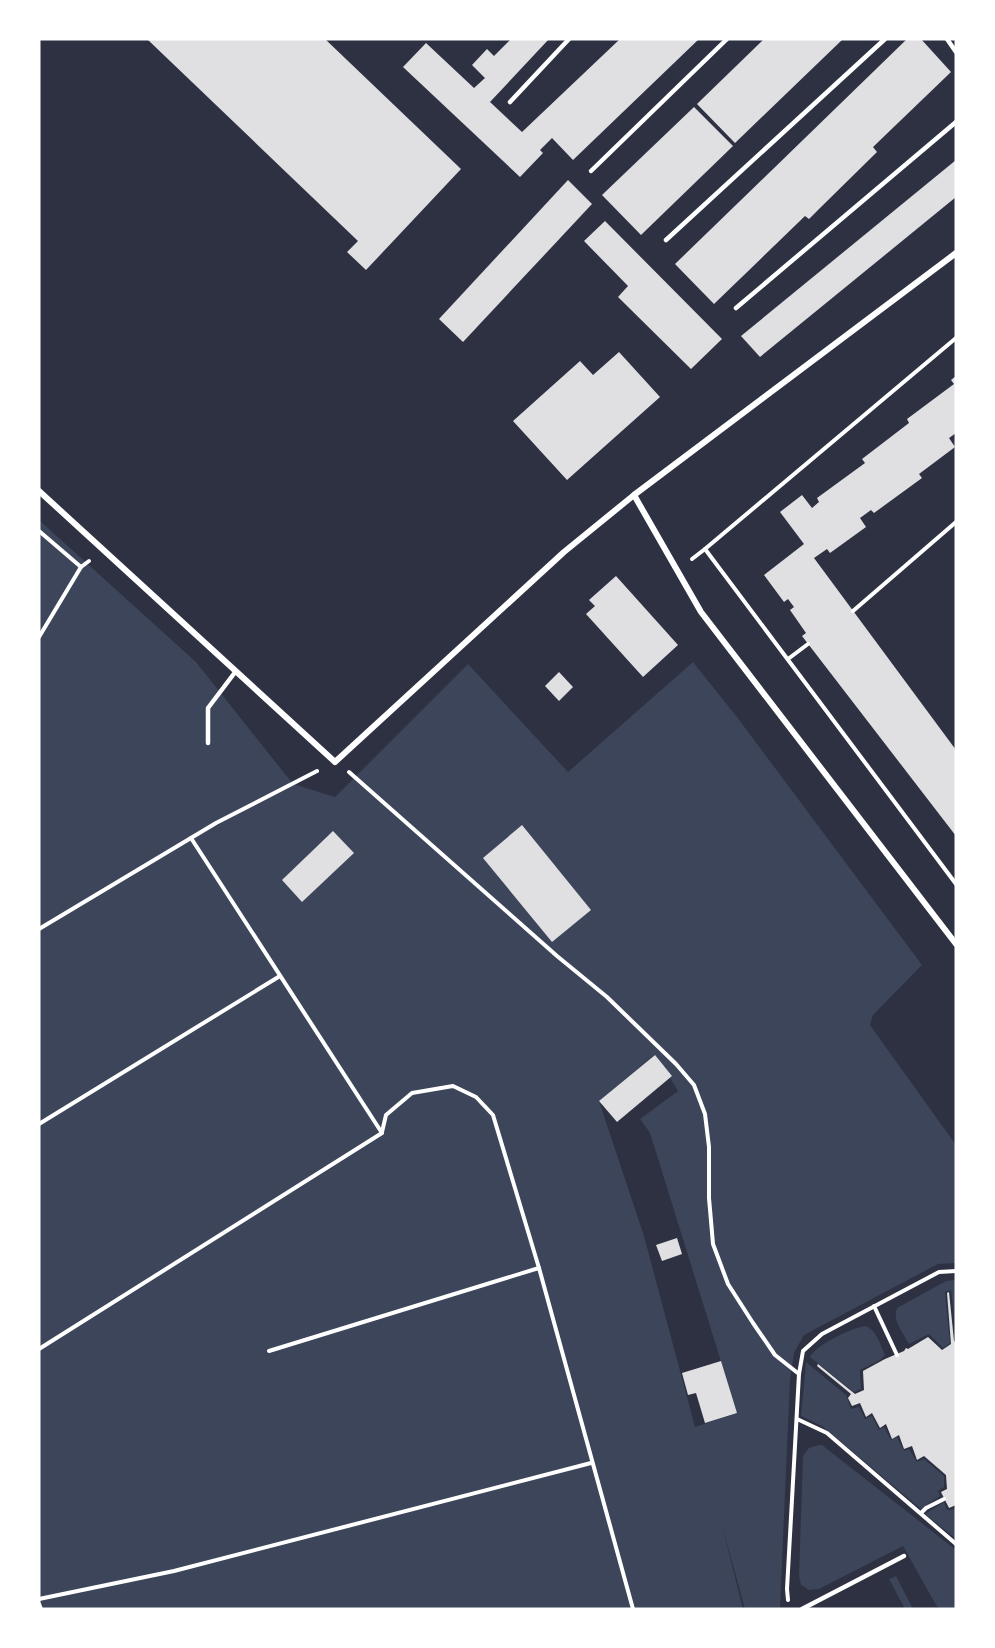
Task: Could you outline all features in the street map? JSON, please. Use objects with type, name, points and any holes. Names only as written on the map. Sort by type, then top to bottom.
[{"type":"street","points":[[39,491],[335,762],[564,552],[634,495],[956,253]]},
{"type":"street","points":[[634,495],[701,612],[956,944]]},
{"type":"lane","points":[[510,102],[569,39]]},
{"type":"lane","points":[[591,171],[727,39]]},
{"type":"lane","points":[[666,240],[885,39]]},
{"type":"lane","points":[[947,39],[956,52]]},
{"type":"lane","points":[[736,308],[956,122]]},
{"type":"lane","points":[[208,743],[208,708],[236,671]]},
{"type":"lane","points":[[802,1609],[904,1556]]},
{"type":"path","points":[[956,338],[705,549],[956,884]]},
{"type":"path","points":[[853,611],[956,522]]},
{"type":"path","points":[[39,531],[81,567]]},
{"type":"path","points":[[39,637],[81,567],[103,549]]},
{"type":"path","points":[[788,659],[808,644]]},
{"type":"path","points":[[39,929],[191,838],[335,762],[356,777],[557,956],[607,997],[676,1064],[694,1085],[705,1114],[709,1146],[708,1198],[714,1244],[728,1284],[775,1355],[799,1374]]},
{"type":"path","points":[[191,838],[382,1133]]},
{"type":"path","points":[[951,878],[956,874]]},
{"type":"path","points":[[39,1124],[279,976]]},
{"type":"path","points":[[39,1349],[382,1133],[386,1115],[412,1093],[453,1086],[476,1097],[493,1115],[539,1268],[633,1609]]},
{"type":"path","points":[[269,1351],[539,1268]]},
{"type":"path","points":[[789,1604],[787,1589],[799,1374],[803,1352],[822,1334],[874,1306],[939,1272],[956,1271]]},
{"type":"path","points":[[874,1306],[897,1355]]},
{"type":"path","points":[[797,1419],[827,1433],[956,1544]]},
{"type":"path","points":[[39,1599],[174,1571],[591,1463]]},
{"type":"path","points":[[921,1513],[944,1499]]},
{"type":"path","points":[[39,1604],[41,1609]]},
{"type":"shaded area","points":[[39,520],[196,662],[293,784],[335,797],[468,664],[568,772],[693,662],[737,717],[922,965],[873,1015],[870,1025],[956,1145],[956,1263],[938,1264],[804,1335],[794,1353],[790,1379],[780,1609],[745,1609],[722,1525],[743,1609],[39,1609]],"holes":[[[654,1055],[672,1076],[670,1078],[678,1091],[640,1119],[650,1133],[737,1413],[695,1427],[644,1236],[599,1101]]]},
{"type":"shaded area","points":[[956,1280],[956,1332],[951,1290],[945,1292],[950,1343],[943,1348],[929,1334],[909,1344],[897,1322],[897,1308],[946,1281]]},
{"type":"shaded area","points":[[866,1326],[876,1334],[885,1355],[860,1370],[861,1389],[854,1392],[810,1357],[835,1337]]},
{"type":"shaded area","points":[[806,1362],[846,1395],[851,1409],[859,1407],[865,1419],[872,1416],[879,1430],[884,1427],[891,1440],[897,1437],[904,1451],[909,1449],[917,1462],[924,1459],[944,1476],[944,1487],[938,1491],[940,1496],[921,1509],[822,1426],[801,1416]]},
{"type":"shaded area","points":[[822,1445],[956,1550],[956,1608],[940,1609],[936,1605],[903,1546],[819,1589],[809,1590],[801,1585],[799,1576],[803,1456],[809,1448]]},
{"type":"shaded area","points":[[944,1502],[947,1510],[956,1509],[956,1539],[925,1514]]},
{"type":"shaded area","points":[[896,1576],[913,1609],[905,1609],[889,1579]]},
{"type":"building","points":[[147,39],[325,39],[461,169],[366,270],[347,252],[358,241]]},
{"type":"building","points":[[511,39],[549,39],[490,102],[522,132],[620,39],[699,39],[573,160],[552,138],[540,150],[543,153],[520,177],[403,67],[426,43],[474,88],[485,78],[472,65],[487,49],[494,56]]},
{"type":"building","points":[[764,39],[843,39],[735,143],[697,104]]},
{"type":"building","points":[[907,39],[921,39],[951,72],[873,147],[877,152],[809,219],[805,216],[714,304],[675,264]]},
{"type":"building","points":[[694,107],[733,146],[641,235],[602,195]]},
{"type":"building","points":[[956,160],[956,197],[760,357],[741,336]]},
{"type":"building","points":[[568,180],[592,204],[463,342],[439,319]]},
{"type":"building","points":[[605,221],[722,339],[691,369],[618,297],[628,286],[584,241]]},
{"type":"building","points":[[619,352],[660,397],[567,480],[513,421],[580,361],[593,375]]},
{"type":"building","points":[[956,376],[956,433],[949,438],[955,447],[919,474],[922,478],[874,513],[871,510],[860,518],[866,527],[830,553],[827,549],[814,558],[956,750],[956,836],[802,636],[806,633],[790,610],[794,607],[788,599],[784,602],[764,575],[804,544],[780,512],[802,495],[812,508],[819,502],[817,498],[865,463],[862,459],[909,423],[907,419],[954,384],[951,380]]},
{"type":"building","points":[[616,576],[678,645],[643,677],[586,614],[595,606],[589,600]]},
{"type":"building","points":[[559,672],[573,687],[559,701],[545,686]]},
{"type":"building","points":[[522,825],[591,910],[552,942],[483,858]]},
{"type":"building","points":[[333,831],[354,853],[302,902],[282,880]]},
{"type":"building","points":[[655,1055],[672,1076],[617,1122],[599,1101]]},
{"type":"building","points":[[677,1238],[682,1254],[662,1261],[656,1245]]},
{"type":"building","points":[[949,1292],[956,1343],[956,1505],[949,1508],[941,1492],[947,1489],[946,1475],[924,1456],[917,1460],[912,1446],[904,1449],[899,1435],[892,1439],[886,1424],[880,1428],[872,1413],[866,1417],[860,1403],[852,1406],[848,1398],[851,1394],[817,1366],[818,1364],[855,1394],[864,1390],[863,1371],[906,1348],[928,1337],[942,1350],[951,1344],[947,1293]]},
{"type":"building","points":[[721,1361],[737,1413],[705,1423],[696,1393],[688,1395],[682,1373]]}]
